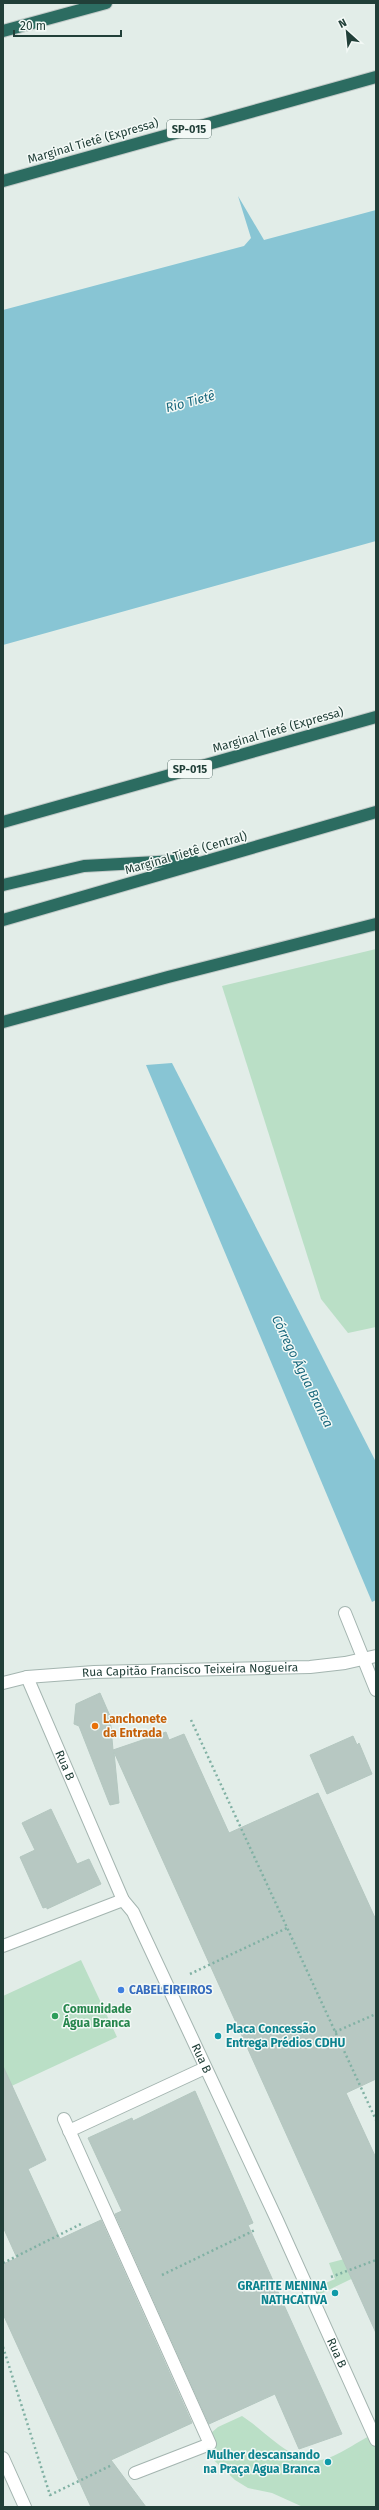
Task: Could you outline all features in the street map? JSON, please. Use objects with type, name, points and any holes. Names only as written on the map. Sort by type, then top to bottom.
[{"type":"highway","points":[[3,30],[106,3]]},
{"type":"highway","name":"Marginal Tietê (Expressa)","points":[[3,181],[376,77]]},
{"type":"highway","name":"Marginal Tietê (Expressa)","points":[[3,822],[376,717]]},
{"type":"highway","name":"Marginal Tietê (Central)","points":[[3,920],[376,812]]},
{"type":"highway","points":[[3,885],[84,866],[215,858]]},
{"type":"highway","points":[[3,1022],[168,977],[376,924]]},
{"type":"street","points":[[345,1613],[376,1690]]},
{"type":"street","name":"Rua Capitão Francisco Teixeira Nogueira","points":[[3,1683],[27,1677],[94,1672],[310,1667],[364,1660],[376,1656]]},
{"type":"street","name":"Rua B","points":[[27,1677],[123,1900],[133,1912],[167,1984],[277,2220],[376,2440]]},
{"type":"street","points":[[3,1946],[123,1900]]},
{"type":"street","points":[[69,2131],[205,2068]]},
{"type":"street","points":[[64,2119],[210,2444],[135,2473]]},
{"type":"street","points":[[3,2458],[25,2507]]},
{"type":"path","points":[[191,1720],[376,2120]]},
{"type":"path","points":[[167,1984],[287,1928]]},
{"type":"path","points":[[335,2032],[376,2014]]},
{"type":"path","points":[[3,2263],[90,2220]]},
{"type":"path","points":[[139,2285],[277,2220]]},
{"type":"path","points":[[306,2287],[376,2260]]},
{"type":"path","points":[[3,2347],[50,2495],[116,2463]]},
{"type":"green space","points":[[376,949],[376,1327],[348,1333],[321,1299],[222,986]]},
{"type":"green space","name":"Comunidade Água Branca","points":[[81,1960],[117,2037],[3,2090],[3,1996]]},
{"type":"green space","points":[[356,2256],[376,2267],[312,2298],[309,2290],[335,2279],[329,2263]]},
{"type":"green space","points":[[242,2416],[290,2452],[311,2460],[321,2460],[334,2456],[376,2433],[376,2507],[303,2507],[272,2493],[248,2488],[235,2480],[204,2451],[204,2439],[218,2427]]},
{"type":"water","name":"Rio Tietê","points":[[238,196],[264,240],[376,210],[376,541],[3,645],[3,310],[244,246],[251,238]]},
{"type":"water","name":"Córrego Água Branca","points":[[172,1063],[376,1462],[376,1600],[372,1602],[146,1065]]},
{"type":"building","points":[[100,1693],[110,1716],[113,1750],[166,1732],[169,1740],[184,1734],[229,1833],[318,1793],[376,1920],[376,2079],[346,2093],[376,2158],[376,2333],[114,1752],[119,1803],[110,1805],[79,1726],[74,1724],[76,1704]]},
{"type":"building","points":[[353,1736],[357,1745],[359,1743],[372,1774],[327,1794],[310,1755]]},
{"type":"building","points":[[51,1809],[77,1864],[89,1859],[101,1884],[47,1909],[47,1907],[43,1908],[20,1857],[35,1850],[22,1823]]},
{"type":"building","points":[[3,2066],[46,2160],[28,2169],[60,2239],[101,2220],[192,2423],[111,2460],[146,2507],[91,2507],[3,2314],[3,2264],[17,2258],[3,2227]]},
{"type":"building","points":[[195,2091],[253,2223],[248,2225],[342,2434],[299,2449],[275,2394],[209,2424],[115,2214],[122,2211],[88,2138],[132,2118],[133,2121]]},
{"type":"place","name":"Lanchonete da Entrada","points":[[95,1726]]},
{"type":"place","name":"CABELEIREIROS","points":[[121,1990]]},
{"type":"place","name":"Comunidade Água Branca","points":[[55,2016]]},
{"type":"place","name":"Placa Concessão Entrega Prédios CDHU","points":[[218,2036]]},
{"type":"place","name":"GRAFITE MENINA NATHCATIVA","points":[[335,2293]]},
{"type":"place","name":"Mulher descansando na Praça Agua Branca","points":[[328,2462]]}]
